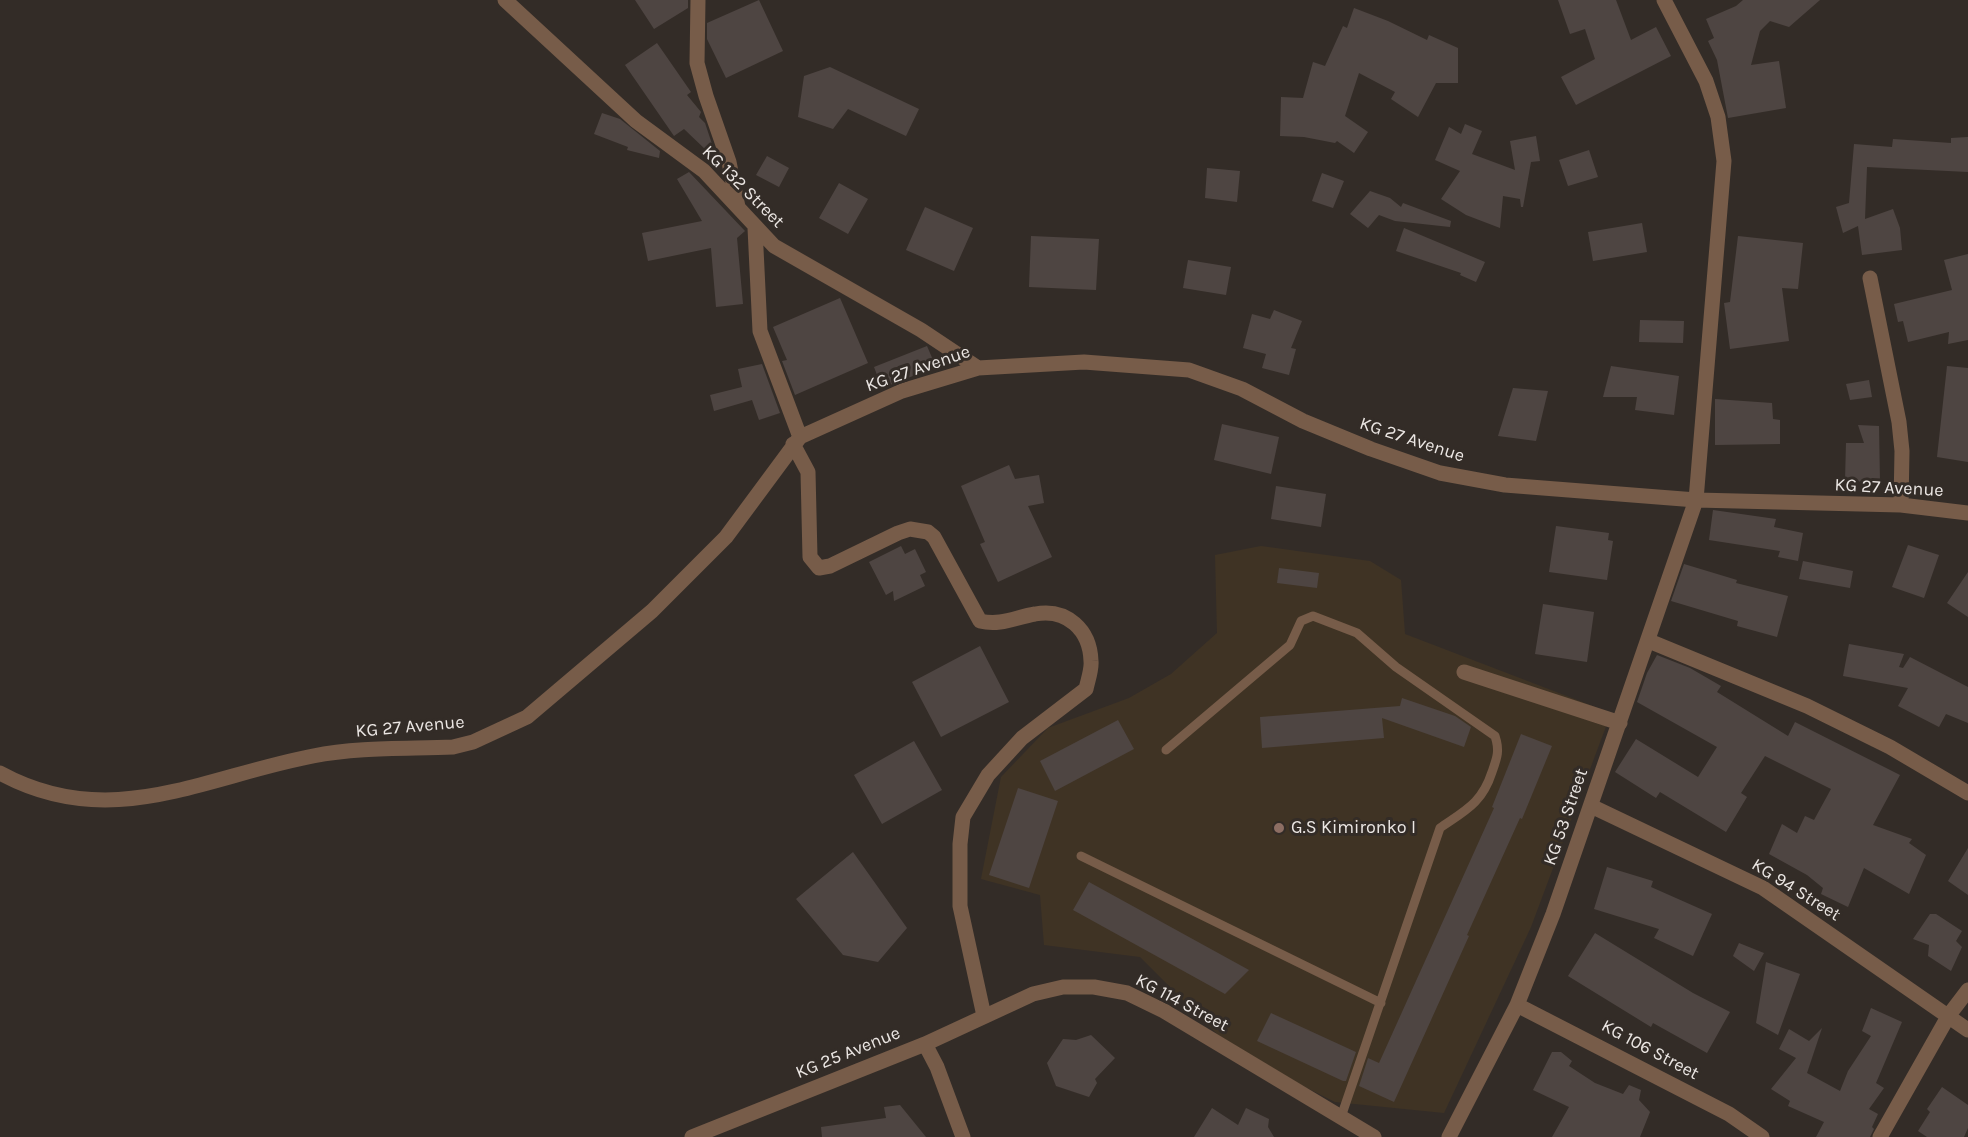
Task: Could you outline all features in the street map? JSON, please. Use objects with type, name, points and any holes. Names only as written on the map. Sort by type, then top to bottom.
[{"type":"street","name":"KG 132 Street","points":[[505,0],[636,121],[704,171],[755,228],[782,251],[921,330],[978,368]]},
{"type":"street","points":[[698,0],[698,63],[706,96],[729,162],[738,207]]},
{"type":"street","name":"KG 53 Street","points":[[1449,1137],[1517,1005],[1591,806],[1696,500],[1724,161],[1718,117],[1706,81],[1664,0]]},
{"type":"street","points":[[755,228],[760,331],[808,471],[810,557],[819,567],[830,566],[898,533],[920,529],[934,537],[980,621],[1004,622],[1037,614],[1062,616],[1078,624],[1086,637],[1092,662],[1086,688],[1022,738],[988,775],[963,817],[960,844],[960,906],[984,1017]]},
{"type":"street","points":[[1870,278],[1899,422],[1902,451],[1900,505]]},
{"type":"street","name":"KG 27 Avenue","points":[[0,773],[64,796],[101,802],[140,800],[315,755],[453,747],[473,742],[527,717],[652,611],[726,537],[797,441],[902,391],[978,368],[1084,362],[1189,370],[1242,389],[1303,422],[1440,473],[1505,485],[1696,500],[1900,505],[1968,513]]},
{"type":"street","points":[[1649,640],[1807,706],[1890,747],[1968,793]]},
{"type":"street","points":[[1464,672],[1620,723]]},
{"type":"street","name":"KG 94 Street","points":[[1591,806],[1763,888],[1968,1030]]},
{"type":"street","name":"KG 114 Street","points":[[925,1044],[1033,994],[1063,987],[1094,987],[1127,993],[1164,1011],[1374,1137]]},
{"type":"street","points":[[1880,1137],[1949,1016],[1968,990]]},
{"type":"street","name":"KG 106 Street","points":[[1517,1005],[1730,1114],[1762,1137]]},
{"type":"street","name":"KG 25 Avenue","points":[[692,1137],[925,1044],[937,1067],[963,1137]]},
{"type":"lane","points":[[1166,750],[1290,645],[1301,621],[1313,616],[1357,633],[1396,667],[1496,736],[1500,751],[1486,790],[1473,806],[1440,828],[1414,896],[1381,1003],[1341,1117]]},
{"type":"lane","points":[[1081,856],[1381,1003]]},
{"type":"shaded area","name":"G.S Kimironko I","points":[[1261,546],[1370,561],[1401,580],[1405,634],[1611,713],[1531,927],[1444,1113],[1335,1102],[1235,1052],[1140,957],[1044,945],[1040,895],[981,879],[1001,777],[1048,728],[1129,698],[1171,674],[1217,633],[1215,555]]},
{"type":"building","points":[[635,0],[688,0],[688,8],[654,29]]},
{"type":"building","points":[[759,0],[783,51],[726,78],[707,39],[707,23]]},
{"type":"building","points":[[1558,0],[1616,0],[1631,40],[1656,27],[1671,56],[1576,105],[1561,77],[1595,59],[1585,29],[1570,34]]},
{"type":"building","points":[[1743,0],[1820,0],[1789,27],[1770,21],[1760,31],[1751,65],[1779,61],[1786,108],[1728,118],[1717,60],[1708,41],[1714,38],[1706,19],[1736,6]]},
{"type":"building","points":[[1354,8],[1427,40],[1429,35],[1458,48],[1458,83],[1436,83],[1418,117],[1391,99],[1395,92],[1359,73],[1345,116],[1368,132],[1354,153],[1337,141],[1335,143],[1304,137],[1280,136],[1281,97],[1303,98],[1313,62],[1325,66],[1343,26],[1347,28]]},
{"type":"building","points":[[657,43],[691,92],[687,95],[701,112],[699,117],[705,123],[712,144],[706,150],[684,129],[674,136],[625,65]]},
{"type":"building","points":[[830,67],[919,109],[906,136],[848,109],[833,129],[798,117],[804,76]]},
{"type":"building","points":[[602,113],[620,119],[660,151],[659,158],[627,150],[628,147],[594,134]]},
{"type":"building","points":[[1465,124],[1482,131],[1472,154],[1515,170],[1510,141],[1536,136],[1540,161],[1531,162],[1523,207],[1521,207],[1520,199],[1503,196],[1500,228],[1466,215],[1441,199],[1460,171],[1435,160],[1449,127],[1461,134]]},
{"type":"building","points":[[1968,137],[1968,172],[1867,167],[1865,219],[1893,209],[1900,228],[1902,250],[1862,255],[1858,226],[1843,233],[1836,207],[1849,203],[1854,144],[1892,147],[1893,139],[1951,143],[1951,138]]},
{"type":"building","points":[[1589,150],[1598,177],[1568,186],[1559,160]]},
{"type":"building","points":[[767,156],[789,168],[779,187],[756,175]]},
{"type":"building","points":[[1207,168],[1240,171],[1237,202],[1205,198]]},
{"type":"building","points":[[689,172],[745,231],[737,238],[743,304],[716,307],[711,248],[648,261],[642,233],[702,221],[677,179]]},
{"type":"building","points":[[1322,173],[1344,181],[1333,208],[1312,201]]},
{"type":"building","points":[[839,183],[868,199],[848,234],[819,218]]},
{"type":"building","points":[[1370,191],[1390,198],[1401,207],[1403,203],[1451,221],[1450,227],[1395,221],[1379,215],[1368,228],[1350,214]]},
{"type":"building","points":[[925,207],[973,228],[954,271],[906,250]]},
{"type":"building","points":[[1642,223],[1647,252],[1593,261],[1588,232]]},
{"type":"building","points":[[1404,228],[1485,262],[1476,282],[1460,275],[1461,273],[1396,251]]},
{"type":"building","points":[[1031,236],[1099,239],[1096,290],[1029,287]]},
{"type":"building","points":[[1738,236],[1803,243],[1798,289],[1782,288],[1789,341],[1730,349],[1724,303],[1730,302]]},
{"type":"building","points":[[1968,254],[1968,340],[1948,344],[1949,332],[1908,342],[1903,321],[1898,322],[1894,304],[1952,290],[1944,260]]},
{"type":"building","points":[[1188,260],[1231,267],[1226,295],[1183,288]]},
{"type":"building","points":[[840,298],[868,363],[795,395],[782,361],[787,360],[773,327]]},
{"type":"building","points":[[1274,310],[1302,321],[1291,348],[1296,349],[1289,375],[1262,368],[1266,354],[1243,348],[1252,314],[1270,319]]},
{"type":"building","points":[[1640,320],[1684,321],[1683,343],[1639,342]]},
{"type":"building","points":[[927,346],[936,367],[882,388],[874,367]]},
{"type":"building","points":[[762,364],[780,413],[759,420],[752,400],[714,411],[710,395],[742,387],[738,369]]},
{"type":"building","points":[[1611,366],[1679,376],[1674,415],[1635,410],[1637,397],[1603,397]]},
{"type":"building","points":[[1947,366],[1968,368],[1968,462],[1937,457]]},
{"type":"building","points":[[1869,380],[1872,397],[1850,400],[1846,384]]},
{"type":"building","points":[[1513,388],[1548,391],[1536,441],[1498,436]]},
{"type":"building","points":[[1715,399],[1772,403],[1773,419],[1780,420],[1780,444],[1715,445]]},
{"type":"building","points":[[1222,424],[1279,437],[1271,474],[1214,460]]},
{"type":"building","points":[[1858,425],[1879,426],[1880,482],[1845,481],[1846,443],[1864,443]]},
{"type":"building","points":[[1009,465],[1015,479],[1039,475],[1044,503],[1028,506],[1052,557],[998,582],[980,544],[985,542],[961,486]]},
{"type":"building","points":[[1276,486],[1326,494],[1321,527],[1271,519]]},
{"type":"building","points":[[1713,510],[1776,519],[1774,527],[1803,533],[1798,561],[1778,557],[1780,551],[1709,540]]},
{"type":"building","points":[[1556,526],[1609,533],[1608,540],[1613,541],[1607,580],[1549,572]]},
{"type":"building","points":[[1908,545],[1939,555],[1924,598],[1892,587]]},
{"type":"building","points":[[901,546],[905,554],[915,549],[926,572],[920,575],[925,586],[894,601],[893,591],[886,595],[869,562]]},
{"type":"building","points":[[1803,561],[1853,571],[1850,588],[1799,579]]},
{"type":"building","points":[[1684,564],[1737,580],[1736,583],[1788,596],[1777,637],[1737,626],[1738,621],[1671,601]]},
{"type":"building","points":[[1279,568],[1319,573],[1317,588],[1277,583]]},
{"type":"building","points":[[1968,572],[1968,617],[1947,603]]},
{"type":"building","points":[[1543,604],[1594,612],[1587,662],[1535,654]]},
{"type":"building","points":[[1849,644],[1904,654],[1899,667],[1903,668],[1910,657],[1968,687],[1968,723],[1946,714],[1939,727],[1898,706],[1908,688],[1843,676]]},
{"type":"building","points":[[980,646],[1009,702],[941,737],[912,682]]},
{"type":"building","points":[[1657,655],[1690,668],[1721,686],[1717,692],[1788,736],[1795,722],[1900,775],[1873,825],[1912,839],[1909,843],[1926,855],[1909,894],[1864,868],[1848,907],[1821,894],[1823,888],[1807,875],[1769,854],[1782,824],[1797,833],[1805,816],[1814,820],[1831,789],[1765,756],[1741,793],[1747,797],[1726,832],[1660,792],[1656,798],[1615,772],[1636,739],[1698,777],[1717,747],[1637,702],[1647,673]]},
{"type":"building","points":[[1402,698],[1455,716],[1471,727],[1464,747],[1382,718],[1384,738],[1262,748],[1260,717],[1400,706]]},
{"type":"building","points":[[1118,720],[1134,749],[1055,791],[1040,761]]},
{"type":"building","points":[[1521,734],[1552,746],[1522,819],[1520,818],[1467,935],[1469,936],[1394,1102],[1359,1086],[1368,1058],[1379,1063],[1494,808],[1492,807]]},
{"type":"building","points":[[914,741],[942,790],[882,824],[854,775]]},
{"type":"building","points":[[1018,788],[1058,801],[1029,888],[989,875]]},
{"type":"building","points":[[1968,848],[1968,895],[1948,881]]},
{"type":"building","points":[[853,852],[907,928],[878,962],[843,955],[796,899]]},
{"type":"building","points":[[1607,867],[1653,881],[1651,887],[1712,914],[1693,956],[1654,938],[1659,929],[1594,909]]},
{"type":"building","points":[[1089,882],[1249,970],[1225,994],[1073,910]]},
{"type":"building","points":[[1930,914],[1936,914],[1962,931],[1956,941],[1962,947],[1951,971],[1928,956],[1929,945],[1913,939]]},
{"type":"building","points":[[1595,933],[1693,993],[1730,1012],[1707,1053],[1653,1023],[1651,1027],[1568,976]]},
{"type":"building","points":[[1739,943],[1764,953],[1754,971],[1733,956]]},
{"type":"building","points":[[1766,962],[1800,974],[1778,1035],[1756,1023]]},
{"type":"building","points":[[1871,1008],[1902,1022],[1876,1083],[1884,1088],[1869,1109],[1878,1114],[1872,1127],[1874,1129],[1870,1137],[1816,1137],[1824,1122],[1788,1106],[1790,1101],[1771,1089],[1796,1058],[1779,1049],[1789,1029],[1809,1041],[1822,1028],[1807,1073],[1840,1091],[1848,1071],[1871,1036],[1862,1031]]},
{"type":"building","points":[[1271,1013],[1356,1052],[1346,1081],[1257,1041]]},
{"type":"building","points":[[1091,1035],[1115,1058],[1095,1079],[1097,1083],[1089,1097],[1056,1086],[1047,1063],[1063,1039],[1076,1040]]},
{"type":"building","points":[[1552,1052],[1561,1052],[1572,1061],[1569,1066],[1595,1083],[1623,1094],[1629,1085],[1641,1090],[1639,1100],[1650,1112],[1640,1137],[1552,1137],[1569,1107],[1533,1090]]},
{"type":"building","points":[[1942,1087],[1968,1105],[1968,1128],[1964,1137],[1927,1137],[1918,1131],[1930,1112],[1927,1109]]},
{"type":"building","points":[[900,1105],[926,1137],[822,1137],[821,1127],[886,1118],[884,1107]]},
{"type":"building","points":[[1212,1108],[1238,1125],[1246,1108],[1269,1119],[1268,1127],[1274,1137],[1194,1137]]},
{"type":"place","name":"G.S Kimironko I","points":[[1279,828]]}]
